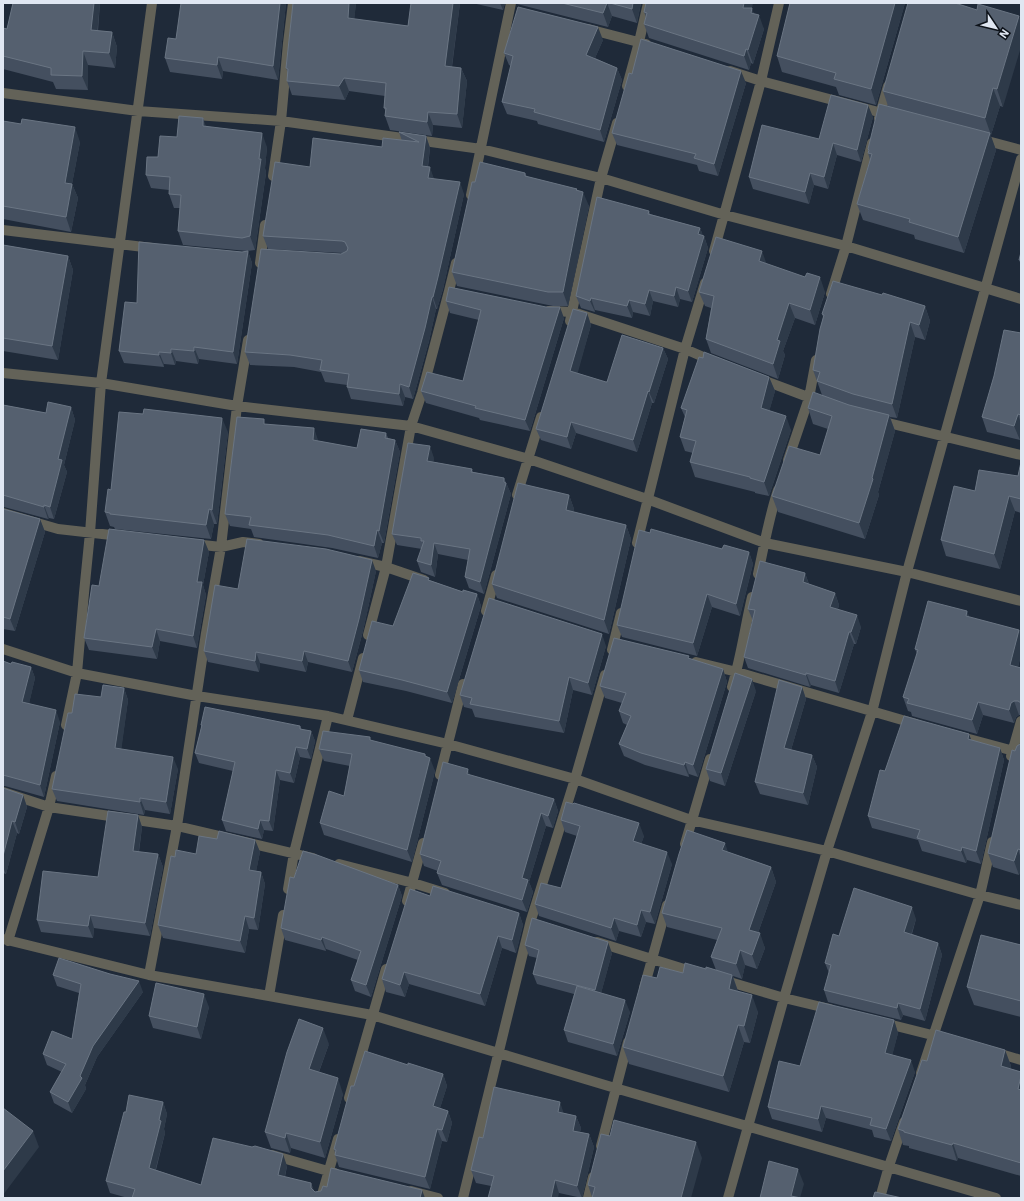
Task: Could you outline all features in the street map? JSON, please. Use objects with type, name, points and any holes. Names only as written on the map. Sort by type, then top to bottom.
[{"type":"street","points":[[65,732],[77,673],[90,533],[101,384],[121,245],[152,3]]},
{"type":"street","points":[[272,184],[282,121],[288,43],[293,3]]},
{"type":"street","points":[[624,95],[648,3]]},
{"type":"street","points":[[712,260],[760,81],[779,3]]},
{"type":"street","points":[[470,201],[513,8]]},
{"type":"street","points":[[578,27],[655,47]]},
{"type":"street","points":[[723,69],[760,81],[895,116]]},
{"type":"street","points":[[828,306],[846,246],[880,112],[891,76]]},
{"type":"street","points":[[3,93],[138,111],[282,121],[481,149],[601,178],[725,215],[846,246],[1021,299]]},
{"type":"street","points":[[568,328],[601,178],[620,110]]},
{"type":"street","points":[[969,136],[1021,150]]},
{"type":"street","points":[[728,1198],[827,851],[872,712],[907,572],[945,438],[984,288],[1021,159]]},
{"type":"street","points":[[258,270],[267,216]]},
{"type":"street","points":[[3,230],[160,249]]},
{"type":"street","points":[[347,720],[386,567],[411,426],[453,292],[458,253]]},
{"type":"street","points":[[635,552],[685,349],[707,275]]},
{"type":"street","points":[[537,309],[552,312],[572,312],[685,349],[724,366]]},
{"type":"street","points":[[149,975],[177,826],[207,625],[221,547],[249,330]]},
{"type":"street","points":[[785,469],[810,398],[817,352]]},
{"type":"street","points":[[3,373],[101,384],[238,406],[411,426],[529,459],[647,499],[765,543],[907,572],[1021,601]]},
{"type":"street","points":[[753,376],[823,403]]},
{"type":"street","points":[[515,503],[542,410]]},
{"type":"street","points":[[871,418],[945,438],[1021,455]]},
{"type":"street","points":[[730,694],[737,672],[745,624],[765,543],[770,514],[780,484]]},
{"type":"street","points":[[3,513],[58,529],[129,537]]},
{"type":"street","points":[[183,543],[221,547],[243,542],[266,545]]},
{"type":"street","points":[[351,559],[386,567],[430,582]]},
{"type":"street","points":[[484,617],[498,564]]},
{"type":"street","points":[[463,1198],[531,920],[575,779],[614,642],[623,604]]},
{"type":"street","points":[[3,649],[77,673],[197,696],[328,716],[448,744],[575,779],[692,820],[827,851],[980,895],[1021,905]]},
{"type":"street","points":[[683,659],[737,672],[924,726]]},
{"type":"street","points":[[438,782],[465,678]]},
{"type":"street","points":[[269,996],[294,853],[328,716]]},
{"type":"street","points":[[1009,766],[1017,752],[1021,722]]},
{"type":"street","points":[[946,732],[1017,752]]},
{"type":"street","points":[[681,857],[714,746]]},
{"type":"street","points":[[59,762],[49,807],[6,940],[149,975],[372,1016],[996,1198]]},
{"type":"street","points":[[3,792],[49,807],[177,826],[294,853],[412,883],[457,897]]},
{"type":"street","points":[[917,1086],[980,895],[994,834]]},
{"type":"street","points":[[404,912],[424,836]]},
{"type":"street","points":[[641,997],[671,894]]},
{"type":"street","points":[[584,937],[652,960],[784,998],[837,1011]]},
{"type":"street","points":[[347,1105],[390,957]]},
{"type":"street","points":[[874,1020],[956,1041]]},
{"type":"street","points":[[599,1154],[630,1035]]},
{"type":"street","points":[[985,1049],[1021,1060]]},
{"type":"street","points":[[880,1198],[906,1115]]},
{"type":"street","points":[[321,1198],[341,1127]]},
{"type":"street","points":[[260,1152],[343,1175]]},
{"type":"street","points":[[588,1198],[595,1169]]},
{"type":"street","points":[[401,1189],[438,1198]]},
{"type":"building","points":[[13,3],[94,3],[91,30],[112,32],[109,53],[83,51],[82,76],[51,75],[51,68],[3,56],[3,28],[7,29]]},
{"type":"building","points":[[181,3],[280,3],[273,66],[218,57],[217,65],[165,58],[168,38],[176,39]]},
{"type":"building","points":[[293,3],[349,3],[348,18],[408,26],[411,3],[453,3],[445,66],[461,68],[457,114],[428,112],[427,122],[385,116],[386,108],[384,108],[386,83],[344,78],[339,86],[287,81],[288,69],[286,68]]},
{"type":"building","points":[[562,3],[607,3],[603,13]]},
{"type":"building","points":[[610,3],[633,3],[632,9]]},
{"type":"building","points":[[646,3],[744,3],[743,8],[752,8],[751,13],[759,15],[748,50],[746,49],[744,56],[644,24],[647,13],[644,12]]},
{"type":"building","points":[[790,3],[895,3],[871,89],[834,79],[836,73],[777,56]]},
{"type":"building","points":[[908,3],[955,3],[977,10],[978,4],[1019,16],[997,89],[993,88],[985,118],[883,91]]},
{"type":"building","points":[[518,7],[598,27],[586,55],[617,68],[600,130],[534,112],[535,109],[502,102],[513,56],[504,53]]},
{"type":"building","points":[[641,39],[741,71],[714,164],[694,158],[696,154],[612,133],[629,73],[632,74]]},
{"type":"building","points":[[831,95],[868,105],[857,150],[833,143],[824,177],[810,173],[805,192],[749,177],[762,125],[819,139]]},
{"type":"building","points":[[879,104],[990,133],[958,237],[909,222],[910,219],[857,204],[872,154],[868,153],[868,149]]},
{"type":"building","points":[[179,116],[203,118],[203,126],[262,133],[259,159],[261,159],[250,236],[242,238],[178,231],[181,195],[169,194],[170,177],[146,175],[147,157],[158,157],[160,136],[177,137]]},
{"type":"building","points":[[22,119],[75,127],[65,183],[72,184],[66,217],[3,206],[3,121],[21,124]]},
{"type":"building","points":[[399,132],[426,136],[422,166],[430,167],[428,178],[460,182],[438,277],[409,387],[400,384],[399,394],[347,387],[349,374],[320,370],[322,360],[290,355],[245,352],[261,249],[341,254],[347,251],[348,248],[345,242],[342,241],[263,236],[275,162],[310,167],[313,138],[382,147],[383,138],[419,142]]},
{"type":"building","points":[[480,162],[525,173],[525,176],[577,189],[576,190],[583,192],[563,292],[548,292],[452,272],[472,182],[475,182]]},
{"type":"building","points":[[597,197],[649,211],[648,214],[700,228],[698,234],[704,236],[688,291],[676,287],[674,296],[649,290],[645,304],[629,300],[627,306],[591,298],[590,301],[576,296]]},
{"type":"building","points":[[716,237],[762,251],[759,261],[805,277],[807,273],[820,277],[810,310],[789,303],[777,340],[780,341],[773,364],[706,339],[714,296],[699,292]]},
{"type":"building","points":[[139,242],[242,252],[248,251],[233,352],[194,347],[194,351],[171,349],[171,353],[159,352],[159,355],[119,351],[125,302],[137,303]]},
{"type":"building","points":[[3,245],[68,256],[52,346],[3,338]]},
{"type":"building","points":[[833,281],[882,295],[883,293],[925,306],[919,325],[910,322],[892,404],[853,394],[817,381],[820,372],[813,370],[824,315],[822,314]]},
{"type":"building","points":[[449,287],[546,307],[560,307],[525,420],[475,408],[476,406],[421,391],[427,372],[463,381],[481,310],[446,301]]},
{"type":"building","points":[[573,309],[587,313],[570,371],[607,382],[622,335],[663,348],[633,440],[571,422],[567,437],[536,429]]},
{"type":"building","points":[[1004,330],[1021,333],[1021,415],[1018,414],[1014,426],[982,417],[994,376]]},
{"type":"building","points":[[704,352],[769,377],[761,408],[786,416],[764,482],[690,462],[696,441],[680,437],[687,410],[681,408],[699,357],[703,358]]},
{"type":"building","points":[[813,392],[849,405],[889,415],[872,478],[873,479],[859,523],[772,496],[789,446],[820,455],[832,416],[808,408]]},
{"type":"building","points":[[48,402],[71,407],[58,459],[62,460],[50,507],[44,505],[44,507],[3,495],[3,405],[46,413]]},
{"type":"building","points":[[144,409],[222,418],[212,510],[209,509],[206,525],[110,514],[105,512],[108,489],[111,490],[119,412],[143,414]]},
{"type":"building","points":[[237,417],[264,419],[264,424],[314,428],[313,440],[357,448],[361,429],[386,433],[385,438],[395,440],[379,531],[377,530],[374,546],[328,535],[249,525],[251,517],[225,514]]},
{"type":"building","points":[[408,443],[430,446],[427,461],[472,469],[471,472],[504,478],[504,482],[506,483],[480,582],[465,577],[470,549],[434,543],[431,565],[417,561],[424,541],[421,541],[421,538],[392,534]]},
{"type":"building","points":[[1021,462],[1021,499],[1009,496],[994,554],[941,540],[954,486],[975,491],[979,470],[1018,476]]},
{"type":"building","points":[[518,483],[569,495],[566,510],[626,525],[604,620],[492,584]]},
{"type":"building","points":[[3,509],[40,519],[10,619],[3,617]]},
{"type":"building","points":[[109,529],[204,540],[197,582],[202,582],[193,636],[156,629],[152,647],[84,638],[92,585],[99,586]]},
{"type":"building","points":[[651,529],[722,549],[724,545],[749,552],[736,604],[707,594],[693,643],[617,625],[639,530],[650,533]]},
{"type":"building","points":[[247,539],[326,549],[372,560],[348,661],[304,651],[302,661],[256,652],[255,661],[204,651],[215,585],[238,589]]},
{"type":"building","points":[[760,561],[805,573],[803,582],[835,593],[830,607],[857,615],[851,632],[849,632],[835,681],[806,673],[806,675],[744,657],[755,610],[748,609]]},
{"type":"building","points":[[413,573],[429,578],[428,580],[463,592],[463,590],[477,594],[447,692],[359,670],[372,621],[393,626]]},
{"type":"building","points":[[489,598],[602,634],[588,683],[569,677],[559,721],[470,704],[472,698],[460,695]]},
{"type":"building","points":[[928,601],[967,611],[966,616],[1019,630],[1010,665],[1021,668],[1021,703],[1014,701],[1011,703],[1009,710],[978,702],[972,720],[907,703],[909,699],[903,697],[918,650],[915,649]]},
{"type":"building","points":[[614,638],[689,656],[688,658],[723,669],[693,765],[685,762],[684,765],[641,753],[619,744],[631,716],[619,711],[626,693],[600,686]]},
{"type":"building","points":[[3,661],[11,664],[12,662],[31,667],[22,702],[56,710],[40,785],[3,775]]},
{"type":"building","points":[[735,673],[752,679],[721,773],[706,769]]},
{"type":"building","points":[[779,680],[802,687],[784,748],[812,755],[803,793],[755,782]]},
{"type":"building","points":[[103,685],[124,688],[115,748],[173,757],[166,802],[140,798],[140,802],[52,789],[68,713],[72,713],[75,694],[101,697]]},
{"type":"building","points":[[205,707],[300,726],[300,729],[311,731],[307,749],[296,747],[290,773],[276,770],[269,821],[260,820],[258,829],[222,820],[235,762],[195,753]]},
{"type":"building","points":[[904,716],[969,734],[968,739],[1000,748],[976,851],[962,847],[961,851],[917,838],[920,830],[868,816],[880,770],[885,771]]},
{"type":"building","points":[[323,731],[370,737],[370,740],[425,754],[425,756],[430,758],[407,850],[320,823],[329,791],[344,796],[352,754],[319,749]]},
{"type":"building","points":[[1021,743],[1021,850],[1018,849],[1014,861],[988,853],[1012,750],[1015,751],[1017,746]]},
{"type":"building","points":[[443,762],[468,769],[467,774],[554,799],[548,816],[541,813],[522,878],[528,880],[522,900],[437,873],[441,861],[420,854]]},
{"type":"building","points":[[3,788],[23,795],[15,822],[12,821],[3,856]]},
{"type":"building","points":[[566,802],[574,803],[639,823],[633,841],[667,852],[650,912],[641,910],[637,925],[614,918],[611,928],[535,904],[541,883],[561,888],[580,826],[561,820]]},
{"type":"building","points":[[108,811],[138,815],[133,851],[158,854],[145,923],[90,915],[88,926],[37,920],[43,871],[98,877]]},
{"type":"building","points":[[687,830],[725,843],[722,850],[771,867],[749,930],[760,933],[752,955],[740,950],[736,964],[711,957],[722,928],[662,913]]},
{"type":"building","points":[[219,831],[255,840],[249,870],[261,872],[254,918],[245,916],[240,941],[158,925],[171,856],[175,857],[176,850],[196,854],[199,836],[217,839]]},
{"type":"building","points":[[303,851],[398,885],[366,985],[351,980],[361,951],[322,937],[321,940],[281,928],[290,877],[294,878]]},
{"type":"building","points":[[433,886],[519,913],[512,940],[498,936],[480,994],[404,972],[400,985],[382,979],[410,889],[430,896]]},
{"type":"building","points":[[854,888],[912,907],[904,932],[938,943],[920,1009],[898,1003],[897,1008],[824,990],[831,965],[825,963],[833,934],[839,936]]},
{"type":"building","points":[[532,918],[608,942],[595,990],[533,974],[539,950],[525,945]]},
{"type":"building","points":[[981,935],[1021,945],[1021,1001],[967,987]]},
{"type":"building","points":[[59,958],[110,974],[139,981],[93,1046],[80,1076],[82,1078],[68,1102],[50,1092],[66,1064],[43,1054],[52,1031],[72,1039],[81,984],[53,975]]},
{"type":"building","points":[[685,963],[706,969],[706,967],[732,975],[729,989],[752,995],[744,1026],[738,1025],[723,1076],[623,1047],[643,975],[657,978],[660,967],[683,973]]},
{"type":"building","points":[[156,983],[204,994],[197,1027],[149,1016]]},
{"type":"building","points":[[577,986],[625,1000],[613,1044],[564,1030]]},
{"type":"building","points":[[819,1002],[894,1020],[885,1053],[911,1060],[886,1129],[870,1125],[872,1118],[821,1106],[818,1119],[768,1107],[779,1061],[800,1066]]},
{"type":"building","points":[[299,1019],[323,1028],[309,1069],[338,1078],[320,1142],[286,1133],[285,1138],[265,1132],[287,1052]]},
{"type":"building","points":[[936,1030],[1005,1050],[1001,1066],[1021,1072],[1018,1089],[1021,1090],[1021,1163],[953,1143],[952,1145],[904,1132],[898,1129],[922,1060],[927,1061]]},
{"type":"building","points":[[365,1051],[408,1065],[408,1063],[443,1074],[433,1106],[448,1111],[442,1130],[437,1129],[425,1177],[335,1155],[336,1150],[334,1149],[351,1086],[354,1086]]},
{"type":"building","points":[[494,1087],[560,1102],[558,1112],[576,1116],[573,1131],[589,1134],[577,1186],[555,1180],[551,1198],[488,1198],[494,1176],[471,1170],[479,1137],[483,1138]]},
{"type":"building","points":[[129,1095],[163,1102],[159,1120],[161,1121],[149,1168],[201,1185],[213,1138],[252,1147],[255,1146],[283,1154],[278,1175],[311,1183],[311,1188],[315,1192],[321,1191],[323,1186],[327,1187],[331,1168],[422,1190],[420,1198],[132,1198],[135,1189],[106,1181],[124,1112],[126,1112]]},
{"type":"building","points":[[3,1108],[33,1131],[3,1171]]},
{"type":"building","points":[[614,1120],[696,1142],[681,1198],[592,1198],[595,1187],[588,1185],[601,1134],[610,1136]]},
{"type":"building","points":[[769,1161],[798,1169],[791,1196],[801,1198],[760,1198]]},
{"type":"building","points":[[875,1192],[902,1198],[873,1198]]}]
